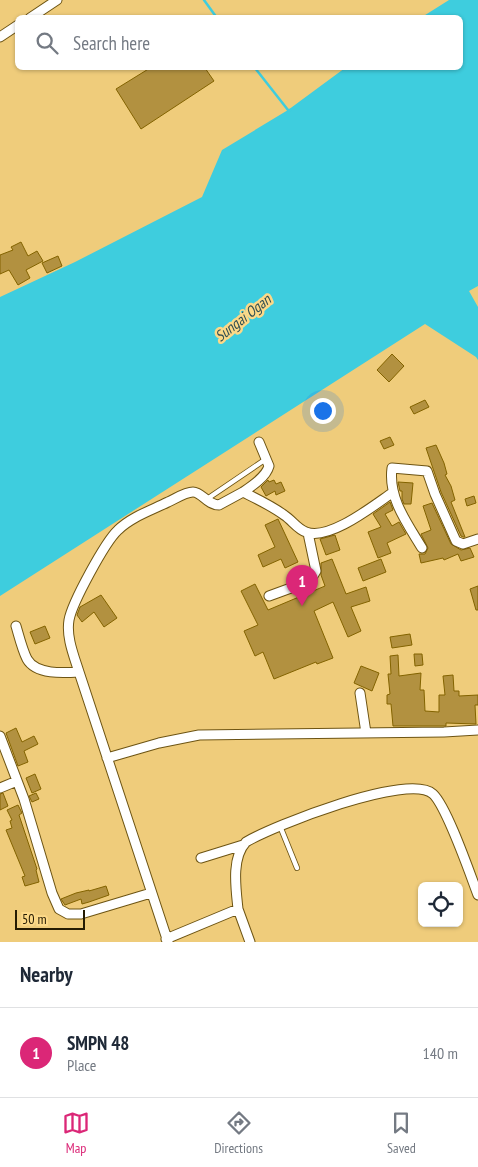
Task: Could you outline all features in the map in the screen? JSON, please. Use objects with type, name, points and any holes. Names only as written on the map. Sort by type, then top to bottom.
[{"type":"street","points":[[34,15],[57,0]]},
{"type":"street","points":[[0,37],[15,27]]},
{"type":"street","points":[[238,909],[167,940],[79,672],[68,627],[71,612],[79,594],[113,535],[122,526],[190,492],[197,493],[213,505],[219,505],[243,492],[255,484],[269,470],[260,442]]},
{"type":"street","points":[[422,548],[392,493],[392,468],[427,471],[456,541],[463,544],[478,539]]},
{"type":"street","points":[[243,492],[268,504],[308,533],[321,533],[340,526],[392,493]]},
{"type":"street","points":[[269,596],[310,581],[314,577],[316,571],[308,533]]},
{"type":"street","points":[[16,626],[27,659],[32,664],[49,672],[79,672]]},
{"type":"street","points":[[360,693],[366,733]]},
{"type":"street","points":[[108,758],[159,743],[199,735],[478,730]]},
{"type":"street","points":[[0,736],[24,799],[56,905],[63,912],[74,915],[151,893]]},
{"type":"street","points":[[0,788],[17,781]]},
{"type":"street","points":[[250,942],[238,909],[236,872],[238,854],[243,845],[249,840],[307,815],[372,795],[403,789],[425,790],[434,795],[438,800],[478,895]]},
{"type":"street","points":[[201,858],[243,845]]},
{"type":"lane","points":[[205,500],[266,459]]},
{"type":"lane","points":[[280,826],[297,868]]},
{"type":"water","name":"Sungai Ogan","points":[[449,0],[478,0],[478,286],[469,291],[478,307],[478,360],[425,324],[0,596],[0,297],[75,262],[202,197],[222,150],[288,110],[342,70],[463,70],[463,15],[425,15]]},
{"type":"building","points":[[147,70],[206,70],[214,81],[141,129],[116,89]]},
{"type":"building","points":[[21,242],[28,256],[37,251],[43,261],[26,270],[30,278],[18,285],[9,270],[0,274],[0,255],[13,250],[11,247]]},
{"type":"building","points":[[58,256],[62,266],[47,273],[42,263]]},
{"type":"building","points":[[392,354],[404,366],[389,382],[377,370]]},
{"type":"building","points":[[425,400],[429,407],[414,414],[410,407]]},
{"type":"building","points":[[390,437],[394,445],[384,449],[380,441]]},
{"type":"building","points":[[436,445],[444,463],[447,474],[445,475],[455,500],[451,502],[465,537],[461,536],[441,492],[426,448]]},
{"type":"building","points":[[268,480],[269,482],[274,480],[276,484],[281,482],[285,491],[276,495],[275,491],[266,496],[261,487]]},
{"type":"building","points":[[398,482],[413,483],[411,504],[404,504]]},
{"type":"building","points":[[474,496],[476,503],[467,506],[465,499]]},
{"type":"building","points":[[390,502],[393,510],[385,514],[392,526],[399,522],[406,534],[387,543],[391,553],[378,558],[368,532],[381,527],[373,514]]},
{"type":"building","points":[[432,503],[451,544],[461,550],[470,548],[474,557],[461,561],[458,554],[444,560],[443,558],[421,563],[419,554],[425,554],[428,548],[421,534],[431,530],[423,506]]},
{"type":"building","points":[[278,519],[298,562],[285,568],[281,559],[263,567],[258,555],[275,547],[265,525]]},
{"type":"building","points":[[335,535],[340,550],[326,555],[320,539]]},
{"type":"building","points":[[332,559],[346,594],[366,587],[370,601],[351,607],[361,631],[348,637],[333,602],[314,611],[333,658],[317,664],[316,662],[274,679],[263,652],[255,656],[244,631],[258,625],[241,591],[255,584],[268,610],[325,586],[321,575],[321,563]]},
{"type":"building","points":[[381,559],[386,572],[363,581],[358,568]]},
{"type":"building","points":[[478,586],[478,610],[476,610],[470,589]]},
{"type":"building","points":[[101,595],[117,618],[104,627],[94,612],[82,622],[77,615],[80,607]]},
{"type":"building","points":[[45,626],[50,638],[35,644],[30,632]]},
{"type":"building","points":[[410,634],[412,645],[392,648],[390,637]]},
{"type":"building","points":[[414,654],[422,654],[423,665],[415,666]]},
{"type":"building","points":[[398,655],[399,676],[421,673],[420,690],[424,690],[425,711],[439,712],[439,695],[445,695],[443,676],[453,675],[454,691],[459,691],[459,696],[478,695],[478,705],[475,705],[476,724],[446,723],[446,726],[393,726],[391,704],[387,704],[387,695],[390,694],[388,674],[391,674],[390,656]]},
{"type":"building","points":[[361,666],[379,673],[372,691],[354,683]]},
{"type":"building","points":[[16,728],[22,742],[34,736],[38,744],[24,751],[28,762],[18,766],[6,733]]},
{"type":"building","points":[[35,774],[41,789],[32,793],[26,778]]},
{"type":"building","points":[[3,793],[8,806],[0,810],[0,794]]},
{"type":"building","points":[[36,793],[39,799],[32,802],[29,796]]},
{"type":"building","points":[[18,805],[22,813],[19,815],[37,869],[39,882],[25,886],[22,877],[25,876],[6,830],[12,828],[10,821],[12,820],[7,810]]},
{"type":"building","points":[[106,886],[109,895],[89,902],[82,904],[81,899],[65,905],[61,899],[76,893]]},
{"type":"waterway","points":[[204,0],[215,15]]},
{"type":"waterway","points":[[257,70],[288,110],[290,110]]},
{"type":"place","name":"SMPN 48","points":[[302,606]]}]
